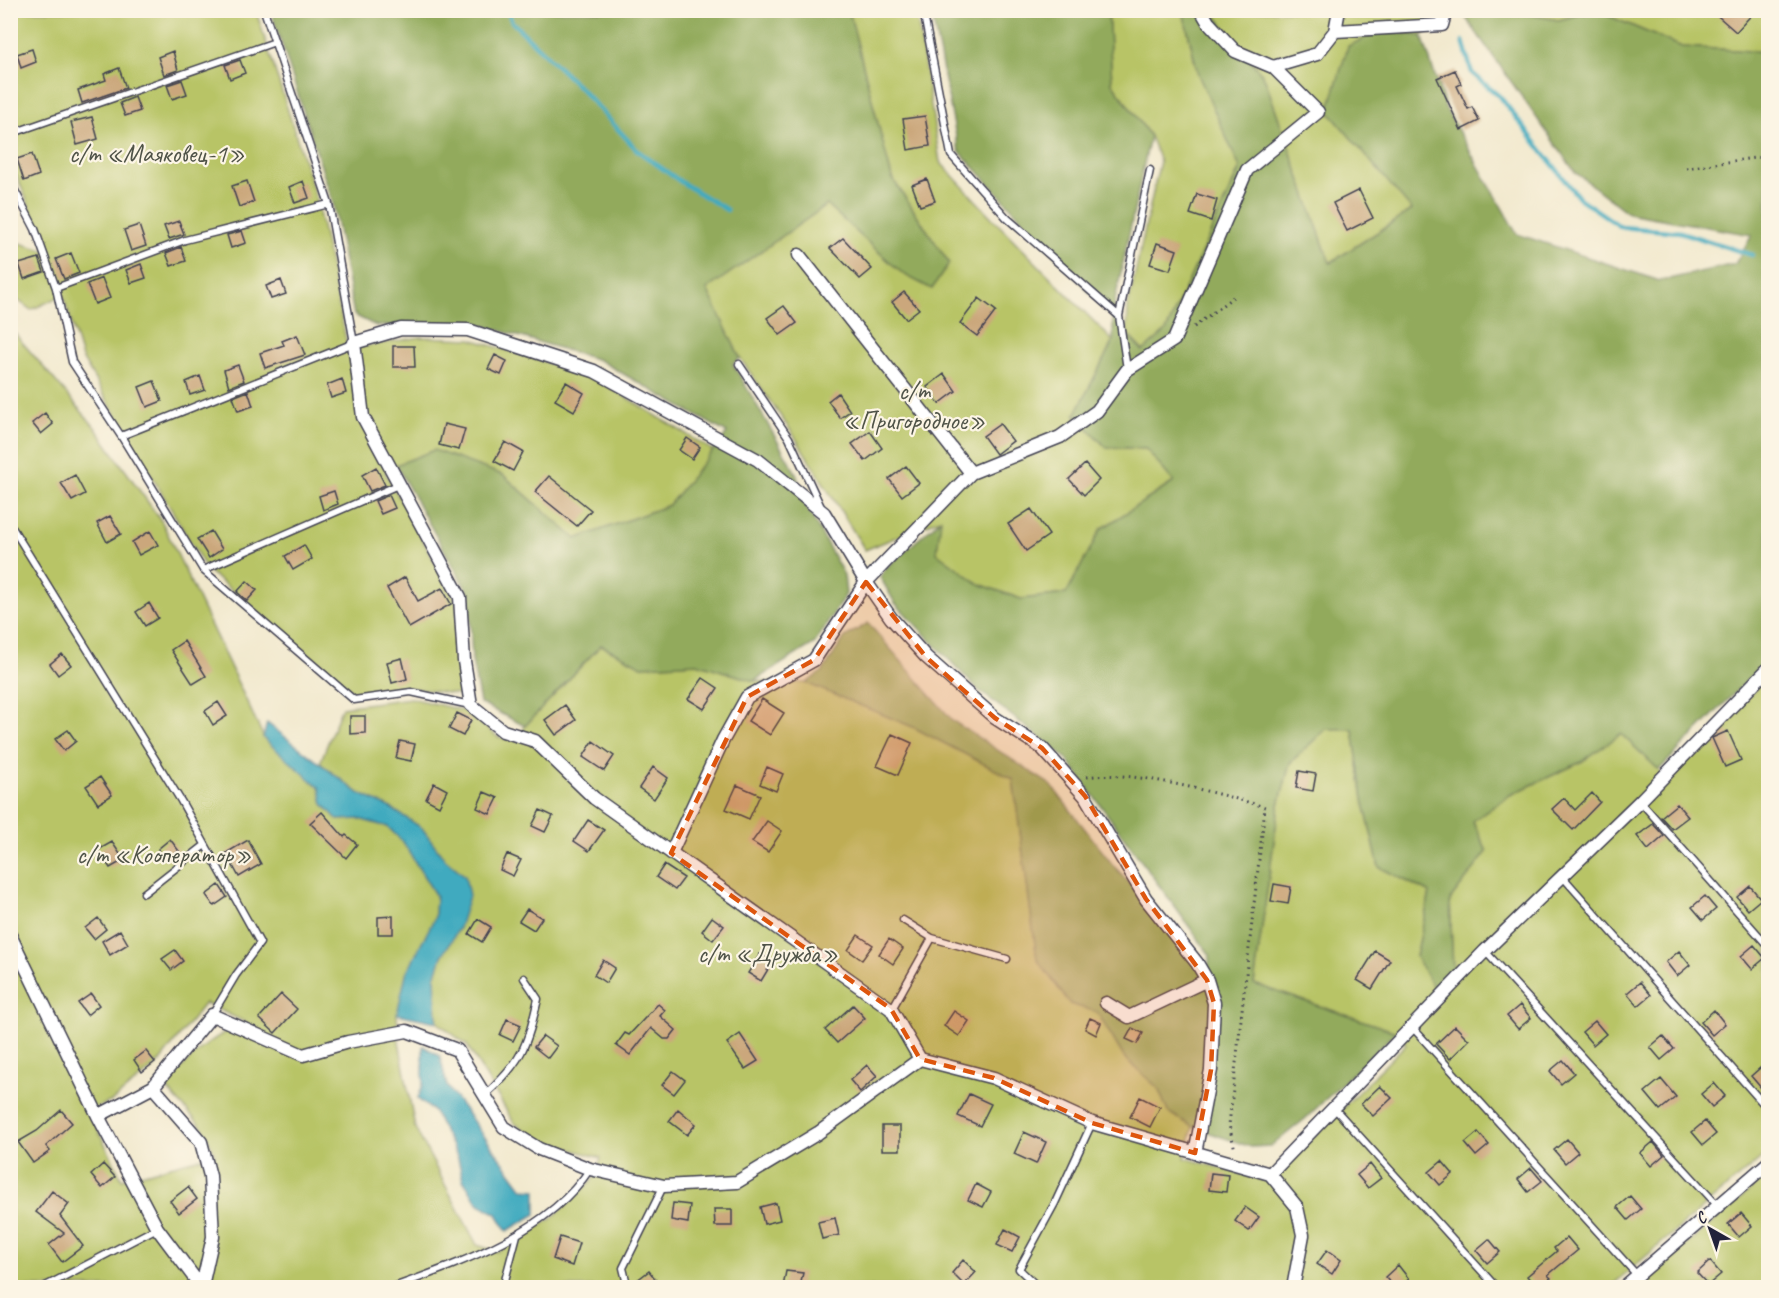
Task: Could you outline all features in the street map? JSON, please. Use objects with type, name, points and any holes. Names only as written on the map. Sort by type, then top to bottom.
[{"type":"street","points":[[671,853],[723,740],[747,697],[814,660],[866,582],[971,473],[1060,437],[1097,411],[1127,370],[1174,340],[1247,170],[1318,112],[1273,67],[1234,51],[1208,22],[1201,10]]},
{"type":"street","points":[[1273,67],[1317,54],[1335,31],[1339,10]]},
{"type":"street","points":[[1335,31],[1442,25],[1446,10]]},
{"type":"street","points":[[799,255],[971,473]]},
{"type":"street","points":[[1195,1153],[1211,1070],[1214,1003],[1207,980],[1197,963],[1146,899],[1085,796],[1042,748],[995,718],[927,657],[891,618],[824,513],[758,460],[594,371],[468,330],[401,329],[354,343],[363,417],[460,597],[464,661],[471,705],[503,731],[535,741],[594,798],[891,1009],[920,1059],[994,1078],[1092,1123],[1195,1153],[1238,1164],[1270,1174],[1297,1207],[1303,1235],[1293,1287]]},
{"type":"street","points":[[1270,1174],[1485,951],[1640,801],[1768,669]]},
{"type":"street","points":[[10,935],[16,956],[157,1228],[202,1287]]},
{"type":"street","points":[[1106,1003],[1129,1017],[1207,980]]},
{"type":"street","points":[[98,1116],[153,1087],[212,1015],[303,1055],[348,1042],[407,1031],[457,1050],[504,1127],[539,1149],[590,1169],[664,1186],[737,1182],[818,1133],[920,1059]]},
{"type":"street","points":[[153,1087],[201,1142],[210,1176],[213,1237],[202,1287]]},
{"type":"street","points":[[1623,1287],[1768,1163]]},
{"type":"lane","points":[[121,436],[354,343],[329,204],[264,10]]},
{"type":"lane","points":[[923,10],[951,155],[1007,218],[1119,316]]},
{"type":"lane","points":[[10,135],[274,42]]},
{"type":"lane","points":[[1127,370],[1119,316],[1150,170]]},
{"type":"lane","points":[[10,181],[35,229],[56,288],[72,362],[121,436],[203,570],[354,700],[411,692],[471,705]]},
{"type":"lane","points":[[56,288],[184,240],[329,204]]},
{"type":"lane","points":[[739,364],[789,438],[824,513]]},
{"type":"lane","points":[[203,570],[398,485]]},
{"type":"lane","points":[[10,524],[206,845],[260,943],[236,975],[212,1015]]},
{"type":"lane","points":[[1640,801],[1768,946]]},
{"type":"lane","points":[[144,893],[206,845]]},
{"type":"lane","points":[[1562,875],[1768,1109]]},
{"type":"lane","points":[[903,920],[932,938],[1007,959]]},
{"type":"lane","points":[[891,1009],[932,938]]},
{"type":"lane","points":[[1485,951],[1718,1206]]},
{"type":"lane","points":[[484,1095],[511,1072],[529,1037],[538,999],[524,978]]},
{"type":"lane","points":[[1413,1028],[1637,1275]]},
{"type":"lane","points":[[1335,1109],[1497,1287]]},
{"type":"lane","points":[[1039,1287],[1018,1269],[1055,1203],[1092,1123]]},
{"type":"lane","points":[[391,1287],[444,1269],[517,1235],[578,1187],[590,1169]]},
{"type":"lane","points":[[628,1287],[623,1268],[664,1186]]},
{"type":"lane","points":[[42,1287],[157,1228]]},
{"type":"lane","points":[[504,1287],[517,1235]]},
{"type":"path","points":[[1686,168],[1768,156]]},
{"type":"path","points":[[1174,340],[1233,297]]},
{"type":"path","points":[[1071,780],[1104,774],[1204,790],[1265,807],[1229,1125],[1238,1164]]},
{"type":"highlighted area","points":[[866,582],[926,657],[995,718],[1042,748],[1085,796],[1146,899],[1207,980],[1214,1003],[1211,1070],[1195,1153],[1092,1123],[994,1078],[920,1059],[891,1009],[671,853],[747,697],[814,660]]},
{"type":"green space","name":"с/т «Маяковец-1»","points":[[11,11],[256,11],[316,198],[348,349],[421,337],[471,339],[593,377],[714,451],[669,505],[576,539],[503,475],[396,465],[385,472],[457,602],[461,695],[412,688],[356,694],[207,570],[82,358],[63,295],[31,310],[11,295],[10,240],[49,252],[11,163]]},
{"type":"green space","points":[[271,11],[849,11],[892,178],[949,263],[932,289],[903,274],[827,205],[707,289],[740,358],[733,364],[796,473],[805,504],[844,575],[846,594],[815,643],[754,681],[697,663],[642,666],[601,645],[525,726],[480,703],[472,660],[469,594],[396,465],[434,450],[503,475],[576,539],[669,505],[727,433],[599,360],[478,324],[376,326],[354,315],[333,203]]},
{"type":"green space","name":"с/т «Пригородное»","points":[[849,11],[916,11],[940,162],[1113,341],[1075,415],[1106,447],[1146,449],[1174,482],[1101,529],[1066,594],[1021,599],[979,584],[937,553],[940,519],[865,550],[793,434],[740,358],[707,289],[827,205],[903,274],[932,289],[949,263],[892,178]]},
{"type":"green space","points":[[931,11],[1108,11],[1112,83],[1150,136],[1114,305],[1127,334],[1143,351],[1166,331],[1240,168],[1198,74],[1183,11],[1212,11],[1264,77],[1330,263],[1412,210],[1328,111],[1348,46],[1380,31],[1422,36],[1446,109],[1517,234],[1660,281],[1735,264],[1752,235],[1628,213],[1575,172],[1461,11],[1509,11],[1558,20],[1597,11],[1682,47],[1768,52],[1768,659],[1659,770],[1621,734],[1581,762],[1510,795],[1473,821],[1487,852],[1450,900],[1453,971],[1436,992],[1416,957],[1430,893],[1379,867],[1363,799],[1353,729],[1326,729],[1290,763],[1279,805],[1254,984],[1396,1032],[1305,1119],[1271,1146],[1251,1147],[1193,1127],[1168,1112],[1158,1088],[1124,1057],[1097,1012],[1070,1004],[1037,959],[1013,779],[913,727],[806,683],[823,671],[845,637],[868,623],[953,721],[1051,785],[1113,865],[1208,968],[1210,955],[1066,758],[976,688],[895,603],[880,577],[886,568],[941,519],[937,553],[979,584],[1021,599],[1066,594],[1101,529],[1174,482],[1146,449],[1106,447],[1075,415],[1113,341],[1113,318],[959,151]]},
{"type":"green space","points":[[1108,11],[1183,11],[1198,74],[1240,167],[1166,331],[1143,351],[1127,334],[1128,306],[1160,161],[1150,136],[1112,83]]},
{"type":"green space","points":[[1212,11],[1444,11],[1422,36],[1380,31],[1412,210],[1330,263],[1264,77]]},
{"type":"green space","points":[[1509,11],[1591,11],[1558,20]]},
{"type":"green space","points":[[1597,11],[1768,11],[1768,52],[1682,47]]},
{"type":"green space","name":"с/т «Дружба»","points":[[10,328],[94,426],[162,522],[264,738],[320,788],[323,804],[338,820],[359,819],[388,827],[403,842],[436,896],[435,917],[397,1014],[399,1042],[415,1128],[477,1245],[498,1252],[551,1219],[594,1178],[601,1158],[540,1140],[514,1123],[467,1045],[437,1022],[435,977],[442,956],[459,928],[465,876],[444,858],[422,828],[389,807],[360,794],[320,763],[342,707],[411,698],[465,711],[498,737],[518,741],[525,726],[601,645],[642,666],[697,663],[754,681],[806,683],[913,727],[1013,779],[1037,959],[1070,1004],[1097,1011],[1124,1057],[1158,1088],[1168,1112],[1193,1127],[1185,1158],[1269,1182],[1406,1044],[1396,1032],[1254,984],[1279,805],[1290,763],[1326,728],[1353,728],[1363,799],[1379,867],[1430,893],[1416,957],[1436,991],[1453,971],[1450,900],[1487,852],[1473,821],[1510,795],[1581,762],[1621,734],[1659,770],[1666,782],[1768,676],[1768,1152],[1610,1287],[11,1287]],"holes":[[[205,1003],[247,1023],[223,1033],[201,1049],[182,1067],[166,1088],[203,1128],[215,1154],[122,1179],[89,1111],[112,1101],[157,1065]]]},
{"type":"green space","points":[[1768,1175],[1768,1287],[1637,1287]]},
{"type":"water","points":[[267,723],[360,794],[389,807],[422,828],[444,858],[465,876],[469,896],[459,928],[442,956],[435,977],[437,1022],[397,1014],[406,974],[435,917],[436,896],[403,842],[388,827],[359,819],[338,820],[323,804],[320,788],[263,738]]},
{"type":"water","points":[[423,1046],[440,1056],[447,1086],[523,1189],[536,1190],[536,1214],[507,1231],[497,1214],[479,1204],[463,1180],[458,1158],[434,1112],[418,1099],[423,1084]]},
{"type":"building","points":[[1711,10],[1756,10],[1736,32]]},
{"type":"building","points":[[32,49],[36,62],[21,68],[17,54]]},
{"type":"building","points":[[173,51],[178,70],[164,75],[158,57]]},
{"type":"building","points":[[240,60],[245,73],[230,79],[225,65]]},
{"type":"building","points":[[119,68],[126,88],[82,103],[78,90],[106,80],[104,74]]},
{"type":"building","points":[[1455,70],[1461,84],[1457,86],[1468,109],[1472,107],[1479,121],[1461,130],[1437,78]]},
{"type":"building","points":[[182,80],[187,94],[172,99],[167,85]]},
{"type":"building","points":[[135,97],[140,111],[125,116],[120,103]]},
{"type":"building","points":[[925,116],[930,146],[908,150],[903,119]]},
{"type":"building","points":[[92,117],[98,139],[77,145],[71,122]]},
{"type":"building","points":[[32,154],[39,175],[24,181],[17,159]]},
{"type":"building","points":[[927,179],[935,201],[920,206],[912,185]]},
{"type":"building","points":[[247,181],[254,202],[239,207],[232,186]]},
{"type":"building","points":[[303,181],[309,198],[295,203],[289,187]]},
{"type":"building","points":[[1359,190],[1373,218],[1347,231],[1333,203]]},
{"type":"building","points":[[1197,194],[1217,200],[1211,221],[1190,214]]},
{"type":"building","points":[[179,221],[184,234],[169,239],[164,226]]},
{"type":"building","points":[[139,225],[146,246],[131,251],[124,230]]},
{"type":"building","points":[[242,231],[246,243],[231,248],[227,235]]},
{"type":"building","points":[[843,238],[872,269],[860,279],[830,248]]},
{"type":"building","points":[[1157,243],[1177,250],[1170,270],[1150,264]]},
{"type":"building","points":[[181,247],[186,261],[171,266],[166,253]]},
{"type":"building","points":[[71,253],[79,273],[64,279],[56,259]]},
{"type":"building","points":[[39,258],[44,272],[24,279],[19,264]]},
{"type":"building","points":[[141,264],[146,278],[131,283],[126,270]]},
{"type":"building","points":[[102,278],[110,298],[95,304],[87,284]]},
{"type":"building","points":[[281,280],[286,294],[271,299],[266,286]]},
{"type":"building","points":[[904,292],[919,309],[906,319],[892,302]]},
{"type":"building","points":[[979,298],[996,311],[977,336],[960,323]]},
{"type":"building","points":[[784,306],[797,323],[780,335],[767,318]]},
{"type":"building","points":[[297,335],[305,355],[265,368],[260,353],[284,345],[282,341]]},
{"type":"building","points":[[393,346],[414,346],[415,367],[393,367]]},
{"type":"building","points":[[495,355],[507,361],[501,375],[488,369]]},
{"type":"building","points":[[238,365],[244,381],[229,387],[224,370]]},
{"type":"building","points":[[944,374],[956,391],[939,404],[927,387]]},
{"type":"building","points":[[200,376],[205,390],[190,395],[186,382]]},
{"type":"building","points":[[342,379],[346,393],[331,398],[327,385]]},
{"type":"building","points":[[154,381],[162,401],[147,407],[139,387]]},
{"type":"building","points":[[566,382],[584,393],[574,411],[555,400]]},
{"type":"building","points":[[248,391],[253,406],[238,411],[233,397]]},
{"type":"building","points":[[838,393],[850,411],[840,418],[828,401]]},
{"type":"building","points":[[45,413],[53,424],[41,434],[32,423]]},
{"type":"building","points":[[444,424],[465,429],[459,450],[439,445]]},
{"type":"building","points":[[1000,424],[1013,441],[996,454],[983,436]]},
{"type":"building","points":[[870,431],[882,448],[865,461],[852,444]]},
{"type":"building","points":[[687,438],[700,447],[692,459],[679,450]]},
{"type":"building","points":[[505,442],[523,452],[513,471],[494,461]]},
{"type":"building","points":[[1085,464],[1099,480],[1084,495],[1069,479]]},
{"type":"building","points":[[906,466],[919,483],[902,496],[889,479]]},
{"type":"building","points":[[376,467],[385,485],[370,491],[362,475]]},
{"type":"building","points":[[75,475],[85,494],[72,501],[61,483]]},
{"type":"building","points":[[549,476],[591,510],[577,526],[535,492]]},
{"type":"building","points":[[334,491],[338,504],[323,510],[319,496]]},
{"type":"building","points":[[389,495],[395,508],[381,514],[375,501]]},
{"type":"building","points":[[1031,509],[1049,535],[1026,551],[1008,524]]},
{"type":"building","points":[[110,516],[121,534],[107,542],[97,523]]},
{"type":"building","points":[[150,531],[158,545],[139,555],[132,542]]},
{"type":"building","points":[[211,531],[222,549],[209,558],[197,539]]},
{"type":"building","points":[[304,545],[312,559],[293,570],[285,556]]},
{"type":"building","points":[[405,577],[418,601],[442,588],[451,604],[409,628],[387,588]]},
{"type":"building","points":[[247,581],[257,590],[247,601],[237,592]]},
{"type":"building","points":[[149,603],[158,618],[145,626],[136,612]]},
{"type":"building","points":[[184,641],[206,676],[193,684],[171,650]]},
{"type":"building","points":[[62,654],[71,665],[58,675],[50,664]]},
{"type":"building","points":[[402,658],[407,679],[392,683],[387,662]]},
{"type":"building","points":[[703,678],[718,688],[704,709],[688,699]]},
{"type":"building","points":[[762,699],[784,713],[770,735],[748,721]]},
{"type":"building","points":[[218,702],[227,716],[213,725],[205,711]]},
{"type":"building","points":[[565,705],[576,720],[556,735],[545,720]]},
{"type":"building","points":[[457,713],[471,720],[463,736],[449,729]]},
{"type":"building","points":[[350,716],[365,716],[365,733],[350,734]]},
{"type":"building","points":[[68,730],[76,741],[64,751],[55,739]]},
{"type":"building","points":[[1728,731],[1741,760],[1725,767],[1712,738]]},
{"type":"building","points":[[892,734],[912,743],[898,775],[877,766]]},
{"type":"building","points":[[400,741],[415,744],[411,761],[396,758]]},
{"type":"building","points":[[593,741],[614,756],[604,771],[583,757]]},
{"type":"building","points":[[653,767],[668,778],[654,799],[639,788]]},
{"type":"building","points":[[767,767],[783,774],[776,791],[760,784]]},
{"type":"building","points":[[1299,771],[1316,774],[1313,791],[1296,788]]},
{"type":"building","points":[[100,777],[112,795],[98,804],[86,786]]},
{"type":"building","points":[[434,783],[447,790],[439,806],[426,799]]},
{"type":"building","points":[[737,785],[760,795],[749,819],[726,809]]},
{"type":"building","points":[[484,792],[498,798],[490,814],[477,808]]},
{"type":"building","points":[[1592,793],[1600,802],[1573,830],[1552,809],[1564,798],[1575,810]]},
{"type":"building","points":[[1677,804],[1688,817],[1672,829],[1661,817]]},
{"type":"building","points":[[540,810],[553,816],[545,832],[532,826]]},
{"type":"building","points":[[322,812],[344,837],[346,835],[357,844],[346,858],[310,823]]},
{"type":"building","points":[[588,820],[604,830],[589,851],[574,841]]},
{"type":"building","points":[[767,821],[782,831],[768,852],[752,842]]},
{"type":"building","points":[[1653,824],[1664,836],[1648,850],[1637,836]]},
{"type":"building","points":[[170,839],[179,851],[166,860],[158,849]]},
{"type":"building","points":[[248,840],[261,864],[239,877],[226,853]]},
{"type":"building","points":[[112,842],[124,860],[110,868],[98,850]]},
{"type":"building","points":[[507,854],[521,860],[513,876],[500,870]]},
{"type":"building","points":[[664,865],[684,878],[675,890],[656,877]]},
{"type":"building","points":[[1274,884],[1291,887],[1288,904],[1271,901]]},
{"type":"building","points":[[219,885],[227,897],[214,906],[206,895]]},
{"type":"building","points":[[1750,886],[1761,899],[1748,910],[1737,897]]},
{"type":"building","points":[[1705,896],[1716,909],[1703,920],[1692,907]]},
{"type":"building","points":[[527,909],[542,918],[534,930],[519,921]]},
{"type":"building","points":[[393,916],[393,934],[378,934],[378,917]]},
{"type":"building","points":[[712,917],[724,926],[713,940],[702,931]]},
{"type":"building","points":[[98,918],[106,929],[94,939],[85,928]]},
{"type":"building","points":[[478,919],[491,927],[482,942],[469,934]]},
{"type":"building","points":[[120,930],[128,944],[110,955],[102,941]]},
{"type":"building","points":[[858,935],[873,945],[862,960],[848,950]]},
{"type":"building","points":[[889,939],[903,949],[893,964],[879,954]]},
{"type":"building","points":[[1754,945],[1765,958],[1752,969],[1741,956]]},
{"type":"building","points":[[175,950],[183,961],[171,970],[162,959]]},
{"type":"building","points":[[1375,951],[1390,960],[1372,989],[1357,980]]},
{"type":"building","points":[[1679,951],[1690,965],[1677,976],[1666,962]]},
{"type":"building","points":[[760,954],[773,961],[761,981],[748,973]]},
{"type":"building","points":[[603,960],[615,968],[606,983],[594,975]]},
{"type":"building","points":[[1640,982],[1651,995],[1638,1006],[1627,993]]},
{"type":"building","points":[[91,994],[99,1005],[87,1015],[78,1003]]},
{"type":"building","points":[[281,994],[297,1009],[275,1033],[259,1018]]},
{"type":"building","points":[[658,1004],[665,1010],[660,1016],[676,1030],[669,1039],[664,1039],[651,1028],[630,1055],[616,1045],[625,1033],[629,1035]]},
{"type":"building","points":[[853,1005],[865,1018],[837,1043],[825,1030]]},
{"type":"building","points":[[1520,1005],[1531,1018],[1518,1029],[1507,1016]]},
{"type":"building","points":[[1714,1010],[1725,1024],[1712,1035],[1701,1022]]},
{"type":"building","points":[[954,1011],[969,1021],[959,1036],[944,1026]]},
{"type":"building","points":[[1090,1018],[1101,1023],[1096,1035],[1085,1029]]},
{"type":"building","points":[[507,1019],[521,1025],[513,1041],[500,1035]]},
{"type":"building","points":[[1595,1021],[1606,1034],[1593,1045],[1582,1032]]},
{"type":"building","points":[[1455,1026],[1469,1040],[1450,1059],[1436,1044]]},
{"type":"building","points":[[1132,1028],[1143,1033],[1137,1044],[1126,1039]]},
{"type":"building","points":[[740,1034],[758,1061],[745,1069],[727,1043]]},
{"type":"building","points":[[543,1036],[557,1046],[548,1058],[534,1047]]},
{"type":"building","points":[[1663,1036],[1674,1049],[1661,1060],[1650,1047]]},
{"type":"building","points":[[146,1051],[155,1062],[142,1072],[134,1060]]},
{"type":"building","points":[[1563,1060],[1574,1073],[1561,1084],[1550,1071]]},
{"type":"building","points":[[1768,1061],[1768,1084],[1762,1089],[1751,1076]]},
{"type":"building","points":[[867,1065],[877,1076],[860,1092],[850,1080]]},
{"type":"building","points":[[673,1071],[685,1080],[674,1094],[662,1085]]},
{"type":"building","points":[[1661,1079],[1676,1097],[1660,1110],[1645,1092]]},
{"type":"building","points":[[1714,1083],[1725,1096],[1712,1107],[1701,1094]]},
{"type":"building","points":[[1380,1086],[1392,1098],[1373,1116],[1361,1104]]},
{"type":"building","points":[[969,1094],[991,1104],[980,1126],[958,1116]]},
{"type":"building","points":[[1140,1097],[1160,1107],[1150,1127],[1130,1117]]},
{"type":"building","points":[[678,1109],[696,1124],[687,1135],[669,1121]]},
{"type":"building","points":[[61,1110],[72,1123],[46,1146],[50,1151],[33,1163],[18,1142],[37,1131]]},
{"type":"building","points":[[1705,1121],[1716,1134],[1703,1145],[1692,1132]]},
{"type":"building","points":[[882,1126],[900,1126],[900,1150],[882,1150]]},
{"type":"building","points":[[1024,1132],[1046,1142],[1036,1164],[1014,1154]]},
{"type":"building","points":[[1478,1132],[1489,1145],[1476,1156],[1465,1143]]},
{"type":"building","points":[[1567,1139],[1578,1152],[1565,1163],[1554,1150]]},
{"type":"building","points":[[1653,1142],[1664,1155],[1651,1166],[1640,1153]]},
{"type":"building","points":[[1442,1161],[1453,1174],[1440,1185],[1429,1172]]},
{"type":"building","points":[[103,1164],[115,1177],[102,1188],[91,1175]]},
{"type":"building","points":[[1370,1164],[1381,1178],[1368,1188],[1357,1175]]},
{"type":"building","points":[[1531,1168],[1542,1181],[1528,1192],[1518,1179]]},
{"type":"building","points":[[1211,1173],[1228,1175],[1226,1192],[1209,1190]]},
{"type":"building","points":[[976,1184],[991,1192],[983,1207],[968,1200]]},
{"type":"building","points":[[188,1187],[197,1199],[179,1213],[170,1201]]},
{"type":"building","points":[[52,1191],[69,1204],[60,1216],[83,1246],[62,1262],[49,1245],[64,1233],[36,1212]]},
{"type":"building","points":[[1630,1196],[1641,1209],[1628,1220],[1617,1207]]},
{"type":"building","points":[[673,1203],[690,1205],[688,1223],[671,1220]]},
{"type":"building","points":[[776,1203],[780,1220],[764,1224],[760,1207]]},
{"type":"building","points":[[1245,1207],[1259,1217],[1249,1231],[1235,1221]]},
{"type":"building","points":[[714,1209],[732,1209],[732,1226],[715,1226]]},
{"type":"building","points":[[1741,1213],[1752,1226],[1739,1237],[1728,1224]]},
{"type":"building","points":[[835,1218],[839,1235],[822,1239],[818,1222]]},
{"type":"building","points":[[1005,1229],[1020,1237],[1012,1252],[997,1245]]},
{"type":"building","points":[[560,1237],[579,1243],[572,1266],[553,1259]]},
{"type":"building","points":[[1567,1237],[1578,1250],[1548,1275],[1551,1278],[1536,1287],[1527,1276],[1557,1251],[1554,1248]]},
{"type":"building","points":[[1489,1239],[1500,1252],[1487,1263],[1476,1250]]},
{"type":"building","points":[[1327,1250],[1341,1260],[1332,1274],[1317,1264]]},
{"type":"building","points":[[963,1260],[976,1272],[964,1285],[952,1273]]},
{"type":"building","points":[[1710,1261],[1721,1274],[1708,1285],[1697,1273]]},
{"type":"building","points":[[1398,1265],[1409,1279],[1399,1287],[1394,1287],[1385,1277]]},
{"type":"building","points":[[649,1271],[662,1287],[633,1287],[632,1284]]},
{"type":"building","points":[[786,1271],[803,1273],[800,1287],[783,1287]]},
{"type":"waterway","points":[[507,10],[512,22],[579,87],[638,151],[681,182],[727,210]]},
{"type":"waterway","points":[[1463,41],[1472,73],[1500,97],[1579,198],[1621,227],[1680,232],[1752,255]]},
{"type":"park label","name":"с/т «Кооператор»","points":[[164,854]]}]
